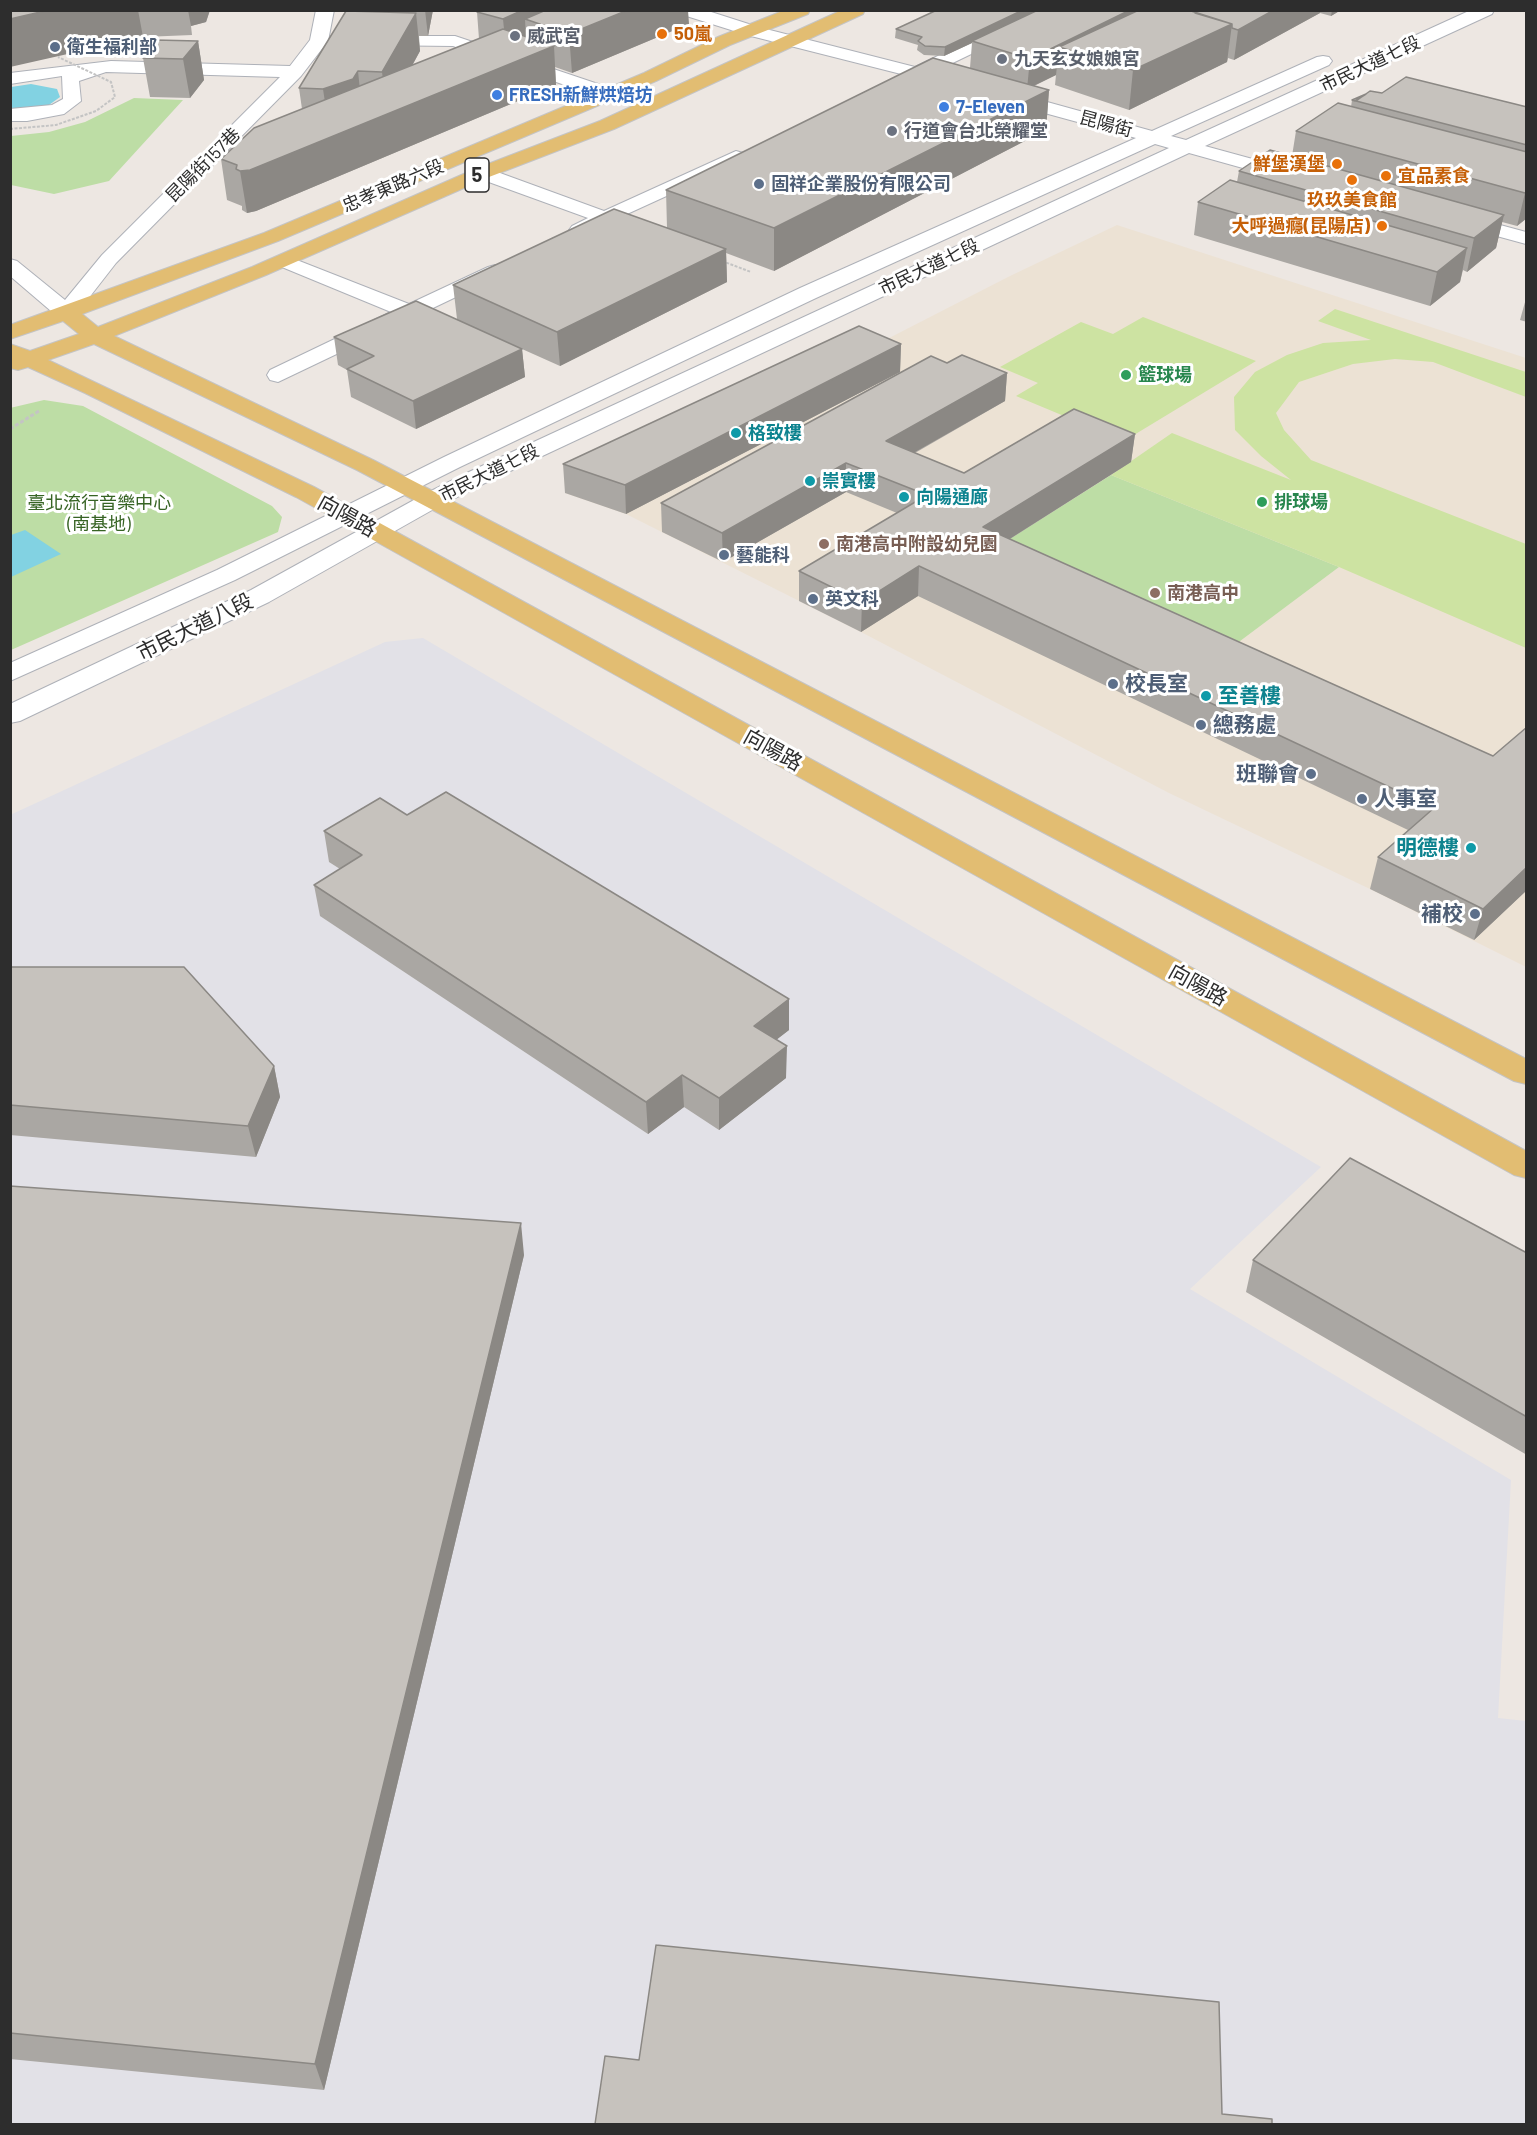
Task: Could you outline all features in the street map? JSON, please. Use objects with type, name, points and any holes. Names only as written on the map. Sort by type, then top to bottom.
[{"type":"main road","name":"忠孝東路六段","points":[[10,333],[271,237],[609,94],[724,41],[802,10]]},
{"type":"main road","name":"忠孝東路六段","points":[[95,336],[284,261],[482,173],[607,125],[857,10]]},
{"type":"main road","points":[[66,312],[95,336],[365,465],[1527,1073]]},
{"type":"main road","name":"5","points":[[16,359],[95,336]]},
{"type":"main road","name":"向陽路","points":[[16,359],[93,388],[305,492],[1527,1166]]},
{"type":"street","name":"昆陽街157巷","points":[[66,312],[109,259],[295,72],[319,41],[325,10]]},
{"type":"street","points":[[686,10],[753,31],[963,86]]},
{"type":"street","points":[[887,86],[1048,10]]},
{"type":"street","name":"市民大道七段","points":[[375,532],[432,500],[1486,10]]},
{"type":"street","points":[[319,41],[455,41],[609,94]]},
{"type":"street","name":"市民大道七段","points":[[346,515],[808,293],[1340,54]]},
{"type":"street","points":[[10,79],[58,71],[111,66],[295,72]]},
{"type":"street","points":[[10,115],[57,110],[72,101],[70,78],[111,66]]},
{"type":"street","points":[[1021,101],[1042,91]]},
{"type":"street","name":"昆陽街","points":[[987,92],[1309,180]]},
{"type":"street","points":[[564,238],[758,147]]},
{"type":"street","points":[[482,173],[606,218]]},
{"type":"street","points":[[1435,213],[1527,238]]},
{"type":"street","points":[[284,261],[409,312]]},
{"type":"street","points":[[278,375],[512,262]]},
{"type":"street","points":[[10,265],[66,312]]},
{"type":"street","name":"市民大道八段","points":[[10,673],[226,575],[346,515]]},
{"type":"street","name":"市民大道八段","points":[[10,715],[260,596],[375,532]]},
{"type":"path","points":[[10,129],[56,125],[96,111],[115,97],[111,82],[58,57]]},
{"type":"path","points":[[718,260],[808,293]]},
{"type":"path","points":[[10,429],[39,411]]},
{"type":"shaded area","name":"南港高中","points":[[1117,225],[1526,358],[1526,967],[1169,793],[861,632],[626,514],[565,493],[858,354],[1010,276]]},
{"type":"shaded area","points":[[423,638],[1321,1167],[1190,1289],[1511,1480],[1498,1718],[1526,1721],[1526,2124],[11,2124],[10,815],[385,642]]},
{"type":"green space","points":[[134,98],[183,100],[109,181],[54,194],[11,185],[11,136],[49,132],[85,122]]},
{"type":"green space","points":[[1335,309],[1526,372],[1526,397],[1433,362],[1395,359],[1353,364],[1299,382],[1276,413],[1284,430],[1311,460],[1526,544],[1526,648],[1339,567],[1111,475],[1172,433],[1291,480],[1261,456],[1235,430],[1234,397],[1255,372],[1287,355],[1323,343],[1371,340],[1318,321]]},
{"type":"green space","name":"籃球場","points":[[1143,317],[1256,361],[1124,441],[1016,396],[1038,383],[1000,367],[1081,322],[1113,334]]},
{"type":"green space","name":"臺北流行音樂中心 (南基地)","points":[[44,400],[83,406],[272,506],[282,517],[278,532],[11,650],[10,408]]},
{"type":"green space","points":[[1111,475],[1339,567],[1212,662],[981,557]]},
{"type":"water","points":[[31,84],[57,89],[60,97],[49,105],[39,108],[11,109],[11,87]]},
{"type":"water","points":[[25,530],[61,554],[11,577],[11,535]]},
{"type":"building","points":[[10,10],[49,10],[10,19]]},
{"type":"building","points":[[480,10],[523,10],[503,19],[477,12]]},
{"type":"building","points":[[546,10],[628,10],[569,34],[525,19]]},
{"type":"building","points":[[937,10],[1023,10],[945,47],[925,46],[918,41],[922,37],[896,29]]},
{"type":"building","points":[[1038,10],[1130,10],[1030,59],[972,41]]},
{"type":"building","points":[[1139,10],[1188,10],[1232,24],[1133,70],[1059,47]]},
{"type":"building","points":[[1199,10],[1274,10],[1238,30],[1232,28],[1232,24],[1195,13]]},
{"type":"building","points":[[346,11],[416,13],[382,72],[358,71],[353,79],[323,89],[299,88]]},
{"type":"building","points":[[503,29],[554,46],[250,170],[240,171],[236,169],[237,165],[221,159],[254,128]]},
{"type":"building","points":[[155,40],[198,41],[183,59],[143,58]]},
{"type":"building","points":[[933,58],[1049,90],[774,228],[666,190]]},
{"type":"building","points":[[1406,77],[1527,107],[1527,145],[1356,101],[1370,91],[1382,93]]},
{"type":"building","points":[[1338,103],[1527,152],[1527,192],[1296,131]]},
{"type":"building","points":[[1270,150],[1504,215],[1474,238],[1239,171]]},
{"type":"building","points":[[1230,180],[1467,248],[1437,272],[1198,202]]},
{"type":"building","points":[[614,209],[726,249],[557,332],[453,285]]},
{"type":"building","points":[[416,301],[522,349],[413,401],[347,369],[374,356],[334,337]]},
{"type":"building","points":[[859,326],[901,344],[625,485],[563,464]]},
{"type":"building","points":[[962,355],[1007,373],[886,441],[964,473],[1074,409],[1135,434],[983,527],[1493,756],[1527,727],[1527,867],[1483,909],[1378,857],[1434,808],[919,566],[862,602],[799,571],[927,495],[846,463],[722,533],[661,503],[931,356],[947,363]]},
{"type":"building","points":[[446,792],[789,999],[754,1026],[787,1046],[719,1098],[682,1075],[646,1102],[314,885],[362,855],[324,831],[380,798],[407,815]]},
{"type":"building","points":[[10,967],[184,967],[274,1066],[248,1126],[10,1105]]},
{"type":"building","points":[[1350,1158],[1527,1253],[1527,1417],[1253,1260]]},
{"type":"building","points":[[10,1186],[521,1223],[315,2064],[10,2033]]},
{"type":"building","points":[[656,1945],[1219,2002],[1222,2114],[1272,2119],[1272,2124],[595,2124],[605,2056],[639,2060]]},
{"type":"place","name":"50嵐","points":[[662,34]]},
{"type":"place","name":"威武宮","points":[[515,36]]},
{"type":"place","name":"衛生福利部","points":[[55,47]]},
{"type":"place","name":"九天玄女娘娘宮","points":[[1002,59]]},
{"type":"place","name":"FRESH新鮮烘焙坊","points":[[497,95]]},
{"type":"place","name":"7-Eleven","points":[[944,107]]},
{"type":"place","name":"行道會台北榮耀堂","points":[[892,131]]},
{"type":"place","name":"鮮堡漢堡","points":[[1337,164]]},
{"type":"place","name":"宜品素食","points":[[1386,176]]},
{"type":"place","name":"玖玖美食館","points":[[1352,180]]},
{"type":"place","name":"固祥企業股份有限公司","points":[[759,184]]},
{"type":"place","name":"大呼過癮(昆陽店)","points":[[1382,226]]},
{"type":"place","name":"籃球場","points":[[1126,375]]},
{"type":"place","name":"格致樓","points":[[736,433]]},
{"type":"place","name":"崇實樓","points":[[810,481]]},
{"type":"place","name":"向陽通廊","points":[[904,497]]},
{"type":"place","name":"排球場","points":[[1262,502]]},
{"type":"place","name":"南港高中附設幼兒園","points":[[824,544]]},
{"type":"place","name":"藝能科","points":[[724,555]]},
{"type":"place","name":"南港高中","points":[[1155,593]]},
{"type":"place","name":"英文科","points":[[813,599]]},
{"type":"place","name":"校長室","points":[[1113,684]]},
{"type":"place","name":"至善樓","points":[[1206,696]]},
{"type":"place","name":"總務處","points":[[1201,725]]},
{"type":"place","name":"班聯會","points":[[1311,774]]},
{"type":"place","name":"人事室","points":[[1362,799]]},
{"type":"place","name":"明德樓","points":[[1471,848]]},
{"type":"place","name":"補校","points":[[1475,914]]}]
